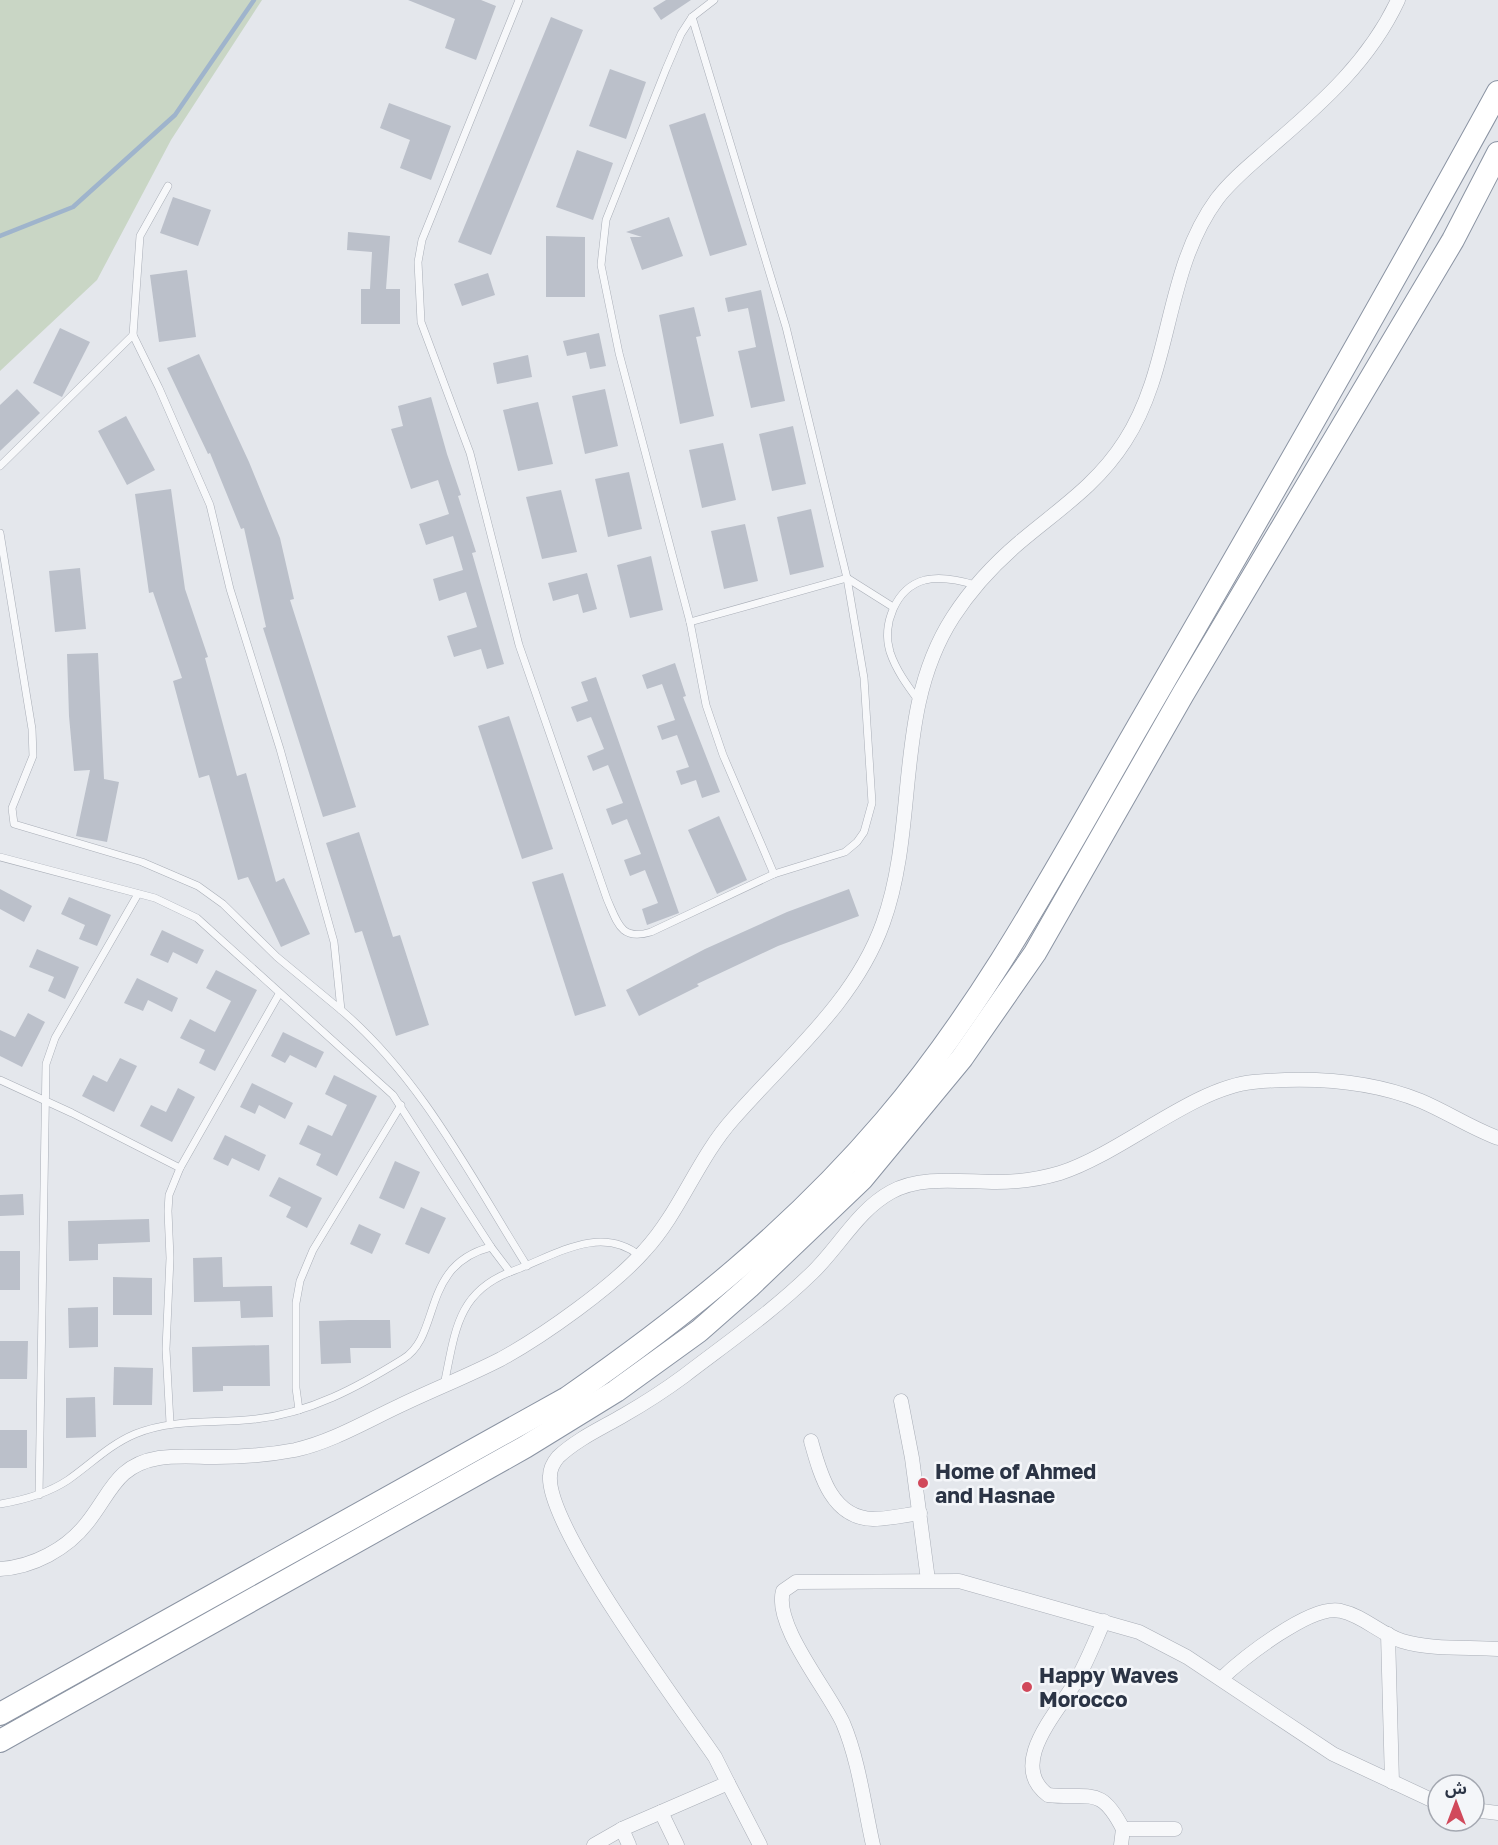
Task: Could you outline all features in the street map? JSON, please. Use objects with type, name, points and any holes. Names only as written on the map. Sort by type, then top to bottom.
[{"type":"highway","points":[[0,1714],[567,1398],[645,1345],[714,1290],[772,1239],[831,1180],[886,1120],[946,1042],[1016,937],[1200,619],[1498,92]]},
{"type":"highway","points":[[0,1741],[525,1447],[616,1391],[699,1331],[758,1279],[862,1179],[962,1058],[1035,953],[1177,704],[1453,240],[1498,153]]},
{"type":"street","points":[[0,1569],[34,1563],[68,1542],[85,1527],[106,1491],[121,1475],[138,1463],[178,1456],[246,1456],[300,1449],[338,1436],[513,1351],[573,1312],[640,1256],[657,1236],[693,1174],[727,1125],[844,996],[874,946],[895,886],[918,700],[933,654],[943,633],[975,585],[1024,538],[1079,496],[1125,442],[1141,413],[1153,378],[1187,252],[1211,208],[1237,176],[1300,121],[1360,63],[1376,41],[1398,0]]},
{"type":"street","points":[[760,1845],[715,1757],[578,1554],[553,1498],[549,1480],[555,1460],[592,1432],[655,1397],[747,1329],[814,1271],[872,1205],[892,1191],[909,1184],[999,1182],[1055,1174],[1119,1147],[1208,1096],[1231,1086],[1251,1082],[1337,1082],[1385,1088],[1426,1103],[1498,1138]]},
{"type":"street","points":[[901,1401],[920,1513],[928,1580]]},
{"type":"street","points":[[811,1441],[828,1489],[836,1501],[850,1513],[874,1519],[920,1513]]},
{"type":"street","points":[[873,1845],[852,1752],[843,1723],[782,1614],[781,1597],[789,1584],[796,1582],[959,1581],[1104,1621],[1160,1640],[1317,1744],[1426,1798]]},
{"type":"street","points":[[1221,1679],[1244,1657],[1307,1618],[1328,1609],[1348,1613],[1388,1634],[1417,1644],[1498,1649]]},
{"type":"street","points":[[1104,1621],[1076,1682],[1044,1727],[1033,1759],[1033,1773],[1036,1783],[1048,1795],[1093,1795],[1102,1799],[1123,1829],[1121,1845]]},
{"type":"street","points":[[1388,1634],[1392,1782]]},
{"type":"street","points":[[594,1845],[622,1829],[728,1783]]},
{"type":"street","points":[[661,1812],[677,1845]]},
{"type":"street","points":[[622,1829],[628,1845]]},
{"type":"street","points":[[1123,1829],[1175,1829]]},
{"type":"lane","points":[[519,0],[422,240],[418,281],[422,322],[470,453],[519,645],[546,729],[607,899],[620,926],[625,933],[632,935],[651,932],[774,874],[845,852],[857,842],[872,803],[866,701],[847,578],[786,327],[692,17]]},
{"type":"lane","points":[[714,0],[692,17],[681,34],[606,219],[601,265],[619,353],[690,622],[695,661],[710,715],[723,755],[774,874]]},
{"type":"lane","points":[[168,186],[140,236],[133,335],[159,388],[210,505],[230,590],[280,749],[334,942],[341,1010]]},
{"type":"lane","points":[[0,466],[133,335]]},
{"type":"lane","points":[[0,533],[32,729],[33,756],[12,808],[14,824],[43,835],[142,862],[198,886],[223,904],[277,957],[362,1028],[413,1084],[527,1266]]},
{"type":"lane","points":[[690,622],[847,578],[893,607]]},
{"type":"lane","points":[[918,700],[896,666],[890,650],[887,632],[893,607],[923,580],[956,579],[975,585]]},
{"type":"lane","points":[[0,857],[168,903],[197,918],[279,994],[376,1078],[401,1105],[510,1272]]},
{"type":"lane","points":[[39,1495],[46,1064],[55,1038],[138,894]]},
{"type":"lane","points":[[170,1423],[166,1349],[170,1258],[169,1195],[180,1168],[279,994]]},
{"type":"lane","points":[[0,1080],[180,1168]]},
{"type":"lane","points":[[298,1410],[296,1303],[300,1281],[312,1250],[401,1105]]},
{"type":"lane","points":[[444,1385],[459,1322],[468,1302],[480,1287],[510,1272],[595,1241],[620,1243],[640,1256]]},
{"type":"lane","points":[[0,1504],[39,1495],[68,1480],[96,1457],[124,1440],[170,1423],[258,1419],[298,1410],[336,1396],[413,1351],[438,1288],[462,1260],[491,1246]]},
{"type":"green space","points":[[0,0],[262,0],[171,140],[97,280],[0,371]]},
{"type":"building","points":[[408,0],[481,0],[496,6],[476,60],[445,48],[455,19]]},
{"type":"building","points":[[666,0],[691,0],[661,20],[653,8]]},
{"type":"building","points":[[551,17],[583,30],[491,255],[458,242]]},
{"type":"building","points":[[610,69],[646,82],[626,139],[589,126]]},
{"type":"building","points":[[389,103],[451,126],[431,180],[400,168],[410,140],[380,128]]},
{"type":"building","points":[[705,113],[747,245],[710,256],[669,125]]},
{"type":"building","points":[[577,150],[613,163],[593,220],[556,207]]},
{"type":"building","points":[[173,197],[211,210],[198,246],[160,233]]},
{"type":"building","points":[[669,217],[683,256],[642,270],[630,237],[642,237],[626,232]]},
{"type":"building","points":[[348,232],[390,236],[386,289],[400,289],[400,324],[361,324],[361,289],[370,289],[372,252],[347,250]]},
{"type":"building","points":[[546,236],[585,237],[585,297],[546,297]]},
{"type":"building","points":[[187,270],[196,337],[159,342],[150,275]]},
{"type":"building","points":[[488,273],[495,295],[462,306],[454,284]]},
{"type":"building","points":[[761,290],[785,401],[751,408],[738,351],[756,347],[748,308],[728,312],[725,298]]},
{"type":"building","points":[[694,307],[701,336],[696,337],[714,416],[680,424],[659,315]]},
{"type":"building","points":[[60,328],[90,342],[62,397],[33,383]]},
{"type":"building","points":[[599,333],[606,366],[590,369],[586,352],[567,356],[563,341]]},
{"type":"building","points":[[199,354],[249,462],[280,538],[294,599],[290,600],[356,807],[323,817],[263,628],[266,627],[244,528],[241,529],[210,453],[208,454],[167,368]]},
{"type":"building","points":[[528,355],[532,377],[497,384],[493,363]]},
{"type":"building","points":[[17,389],[40,413],[0,451],[0,405]]},
{"type":"building","points":[[605,389],[618,446],[585,454],[572,396]]},
{"type":"building","points":[[431,397],[461,495],[458,496],[476,552],[472,553],[504,664],[487,669],[481,649],[454,657],[447,636],[477,627],[466,592],[439,601],[433,579],[463,570],[453,536],[426,545],[419,524],[449,514],[438,480],[411,489],[391,429],[403,426],[398,406]]},
{"type":"building","points":[[538,402],[553,464],[518,471],[503,410]]},
{"type":"building","points":[[126,416],[155,470],[127,485],[98,431]]},
{"type":"building","points":[[793,426],[806,484],[772,491],[759,434]]},
{"type":"building","points":[[723,443],[736,500],[702,508],[689,450]]},
{"type":"building","points":[[629,472],[642,529],[608,537],[595,479]]},
{"type":"building","points":[[171,489],[185,589],[208,657],[205,658],[237,776],[246,773],[276,882],[284,878],[310,934],[281,947],[248,877],[238,880],[209,775],[199,778],[173,681],[182,678],[153,592],[149,593],[135,494]]},
{"type":"building","points":[[561,490],[577,552],[542,559],[526,497]]},
{"type":"building","points":[[811,509],[824,567],[790,575],[777,517]]},
{"type":"building","points":[[745,524],[758,581],[724,589],[711,531]]},
{"type":"building","points":[[651,556],[663,610],[630,618],[617,565]]},
{"type":"building","points":[[80,568],[86,629],[55,632],[49,571]]},
{"type":"building","points":[[587,573],[597,609],[583,613],[578,594],[553,601],[548,583]]},
{"type":"building","points":[[98,653],[104,779],[119,782],[107,842],[76,836],[90,770],[74,771],[69,716],[67,654]]},
{"type":"building","points":[[675,663],[686,696],[683,697],[720,792],[702,798],[696,780],[681,785],[676,771],[689,767],[677,735],[662,740],[657,726],[675,720],[662,684],[647,689],[642,675]]},
{"type":"building","points":[[596,677],[679,913],[647,925],[642,909],[658,903],[645,870],[630,876],[624,860],[641,854],[627,819],[612,825],[606,809],[623,803],[608,765],[593,771],[587,756],[604,749],[591,717],[577,722],[571,707],[588,701],[581,682]]},
{"type":"building","points":[[509,716],[553,849],[522,859],[478,726]]},
{"type":"building","points":[[719,816],[747,880],[717,894],[688,830]]},
{"type":"building","points":[[359,832],[393,937],[400,935],[429,1025],[396,1036],[362,931],[355,933],[326,843]]},
{"type":"building","points":[[563,873],[606,1006],[575,1016],[532,882]]},
{"type":"building","points":[[0,889],[32,906],[24,922],[0,909]]},
{"type":"building","points":[[849,889],[859,916],[778,946],[697,984],[699,986],[639,1016],[626,990],[705,949],[787,912]]},
{"type":"building","points":[[69,897],[111,915],[97,946],[79,939],[85,925],[61,914]]},
{"type":"building","points":[[162,930],[204,950],[197,964],[173,952],[168,963],[150,955]]},
{"type":"building","points":[[37,949],[79,967],[65,999],[48,991],[54,977],[29,967]]},
{"type":"building","points":[[216,970],[257,990],[215,1071],[199,1063],[205,1050],[180,1038],[190,1019],[215,1032],[231,1001],[206,988]]},
{"type":"building","points":[[137,978],[178,998],[172,1012],[148,1000],[143,1011],[124,1003]]},
{"type":"building","points":[[28,1013],[45,1022],[22,1067],[0,1056],[0,1030],[15,1037]]},
{"type":"building","points":[[283,1032],[324,1052],[316,1068],[290,1055],[285,1063],[271,1056]]},
{"type":"building","points":[[120,1058],[137,1066],[114,1112],[82,1096],[93,1075],[107,1082]]},
{"type":"building","points":[[334,1075],[377,1096],[337,1176],[316,1165],[321,1154],[299,1144],[308,1125],[332,1136],[347,1105],[325,1094]]},
{"type":"building","points":[[252,1083],[293,1103],[285,1119],[259,1105],[255,1114],[240,1107]]},
{"type":"building","points":[[178,1088],[195,1097],[172,1142],[140,1126],[151,1105],[166,1112]]},
{"type":"building","points":[[225,1135],[266,1155],[259,1171],[232,1158],[228,1166],[213,1159]]},
{"type":"building","points":[[395,1161],[420,1172],[404,1209],[379,1198]]},
{"type":"building","points":[[279,1177],[322,1198],[307,1228],[286,1217],[291,1207],[269,1196]]},
{"type":"building","points":[[23,1194],[24,1215],[0,1216],[0,1195]]},
{"type":"building","points":[[421,1207],[446,1218],[429,1254],[405,1244]]},
{"type":"building","points":[[149,1219],[150,1242],[98,1244],[98,1260],[69,1261],[68,1221]]},
{"type":"building","points":[[359,1224],[381,1234],[372,1254],[350,1244]]},
{"type":"building","points":[[0,1251],[20,1251],[20,1290],[0,1290]]},
{"type":"building","points":[[222,1257],[223,1287],[272,1286],[273,1317],[241,1318],[240,1301],[194,1302],[193,1258]]},
{"type":"building","points":[[113,1277],[152,1278],[152,1315],[113,1315]]},
{"type":"building","points":[[98,1307],[98,1347],[69,1348],[68,1308]]},
{"type":"building","points":[[390,1320],[391,1348],[350,1348],[351,1363],[321,1364],[319,1321]]},
{"type":"building","points":[[0,1341],[28,1341],[27,1379],[0,1379]]},
{"type":"building","points":[[269,1345],[270,1386],[223,1386],[223,1391],[193,1392],[192,1347]]},
{"type":"building","points":[[114,1367],[153,1368],[152,1405],[113,1405]]},
{"type":"building","points":[[95,1397],[96,1437],[66,1438],[66,1398]]},
{"type":"building","points":[[0,1430],[27,1430],[27,1468],[0,1468]]},
{"type":"waterway","points":[[0,236],[73,207],[175,115],[254,0]]},
{"type":"place","name":"Home of Ahmed and Hasnae","points":[[923,1483]]},
{"type":"place","name":"Happy Waves Morocco","points":[[1027,1687]]}]
